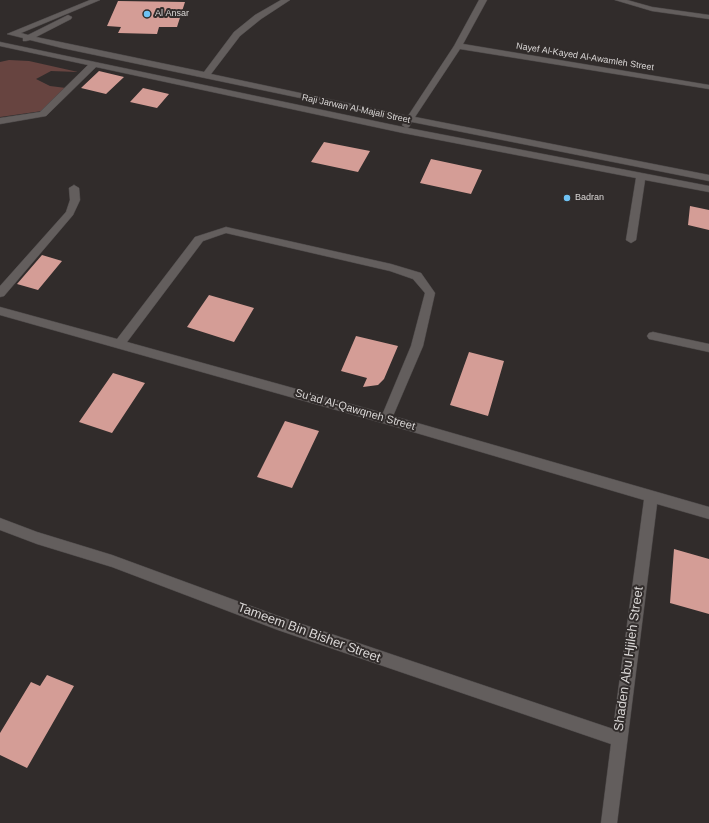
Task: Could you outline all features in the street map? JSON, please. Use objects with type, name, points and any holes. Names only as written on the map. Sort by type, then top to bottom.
[{"type":"street","points":[[206,75],[237,34],[258,17],[286,0]]},
{"type":"street","points":[[403,130],[458,46],[483,0]]},
{"type":"street","points":[[619,0],[652,9],[709,17]]},
{"type":"street","points":[[0,38],[91,1]]},
{"type":"street","points":[[2,46],[29,38],[64,20],[91,1]]},
{"type":"street","name":"Raji Jarwan Al-Majali Street","points":[[13,34],[62,46],[254,85],[410,119],[709,178]]},
{"type":"street","name":"Raji Jarwan Al-Majali Street","points":[[2,46],[94,64],[403,130],[709,189]]},
{"type":"street","name":"Nayef Al-Kayed Al-Awamleh Street","points":[[458,46],[709,87]]},
{"type":"street","points":[[0,121],[43,114],[94,64]]},
{"type":"street","points":[[245,96],[254,85]]},
{"type":"street","points":[[631,240],[641,176]]},
{"type":"street","points":[[0,293],[70,213],[74,200],[74,188]]},
{"type":"street","points":[[120,344],[199,239],[226,230],[391,268],[417,276],[430,293],[417,346],[386,419]]},
{"type":"street","name":"Su‘ad Al-Qawqneh Street","points":[[0,311],[386,419],[709,512]]},
{"type":"street","points":[[653,336],[709,348]]},
{"type":"street","name":"Shaden Abu Hjileh Street","points":[[609,823],[651,496]]},
{"type":"street","name":"Tameem Bin Bisher Street","points":[[0,524],[37,538],[120,564],[285,625],[619,739]]},
{"type":"shaded area","points":[[9,60],[29,61],[78,72],[51,71],[36,79],[50,86],[66,88],[42,111],[0,117],[0,62]]},
{"type":"building","name":"Al Ansar","points":[[118,1],[185,2],[177,27],[159,27],[157,34],[118,33],[121,27],[107,26]]},
{"type":"building","points":[[99,71],[124,77],[106,94],[81,88]]},
{"type":"building","points":[[143,88],[169,94],[157,108],[130,102]]},
{"type":"building","points":[[324,142],[370,151],[358,172],[311,162]]},
{"type":"building","points":[[431,159],[482,170],[471,194],[420,183]]},
{"type":"building","points":[[690,206],[709,210],[709,230],[688,225]]},
{"type":"building","points":[[42,255],[62,261],[38,290],[17,284]]},
{"type":"building","points":[[209,295],[254,308],[234,342],[187,327]]},
{"type":"building","points":[[356,336],[398,346],[384,379],[378,385],[363,387],[367,378],[341,371]]},
{"type":"building","points":[[469,352],[504,361],[488,416],[450,405]]},
{"type":"building","points":[[113,373],[145,383],[112,433],[79,422]]},
{"type":"building","points":[[285,421],[319,431],[292,488],[257,477]]},
{"type":"building","points":[[674,549],[709,559],[709,614],[670,603]]},
{"type":"building","points":[[47,675],[74,686],[27,768],[0,755],[0,733],[31,682],[40,686]]},
{"type":"place","name":"Al Ansar","points":[[147,14]]},
{"type":"place","name":"Badran","points":[[567,198]]}]
